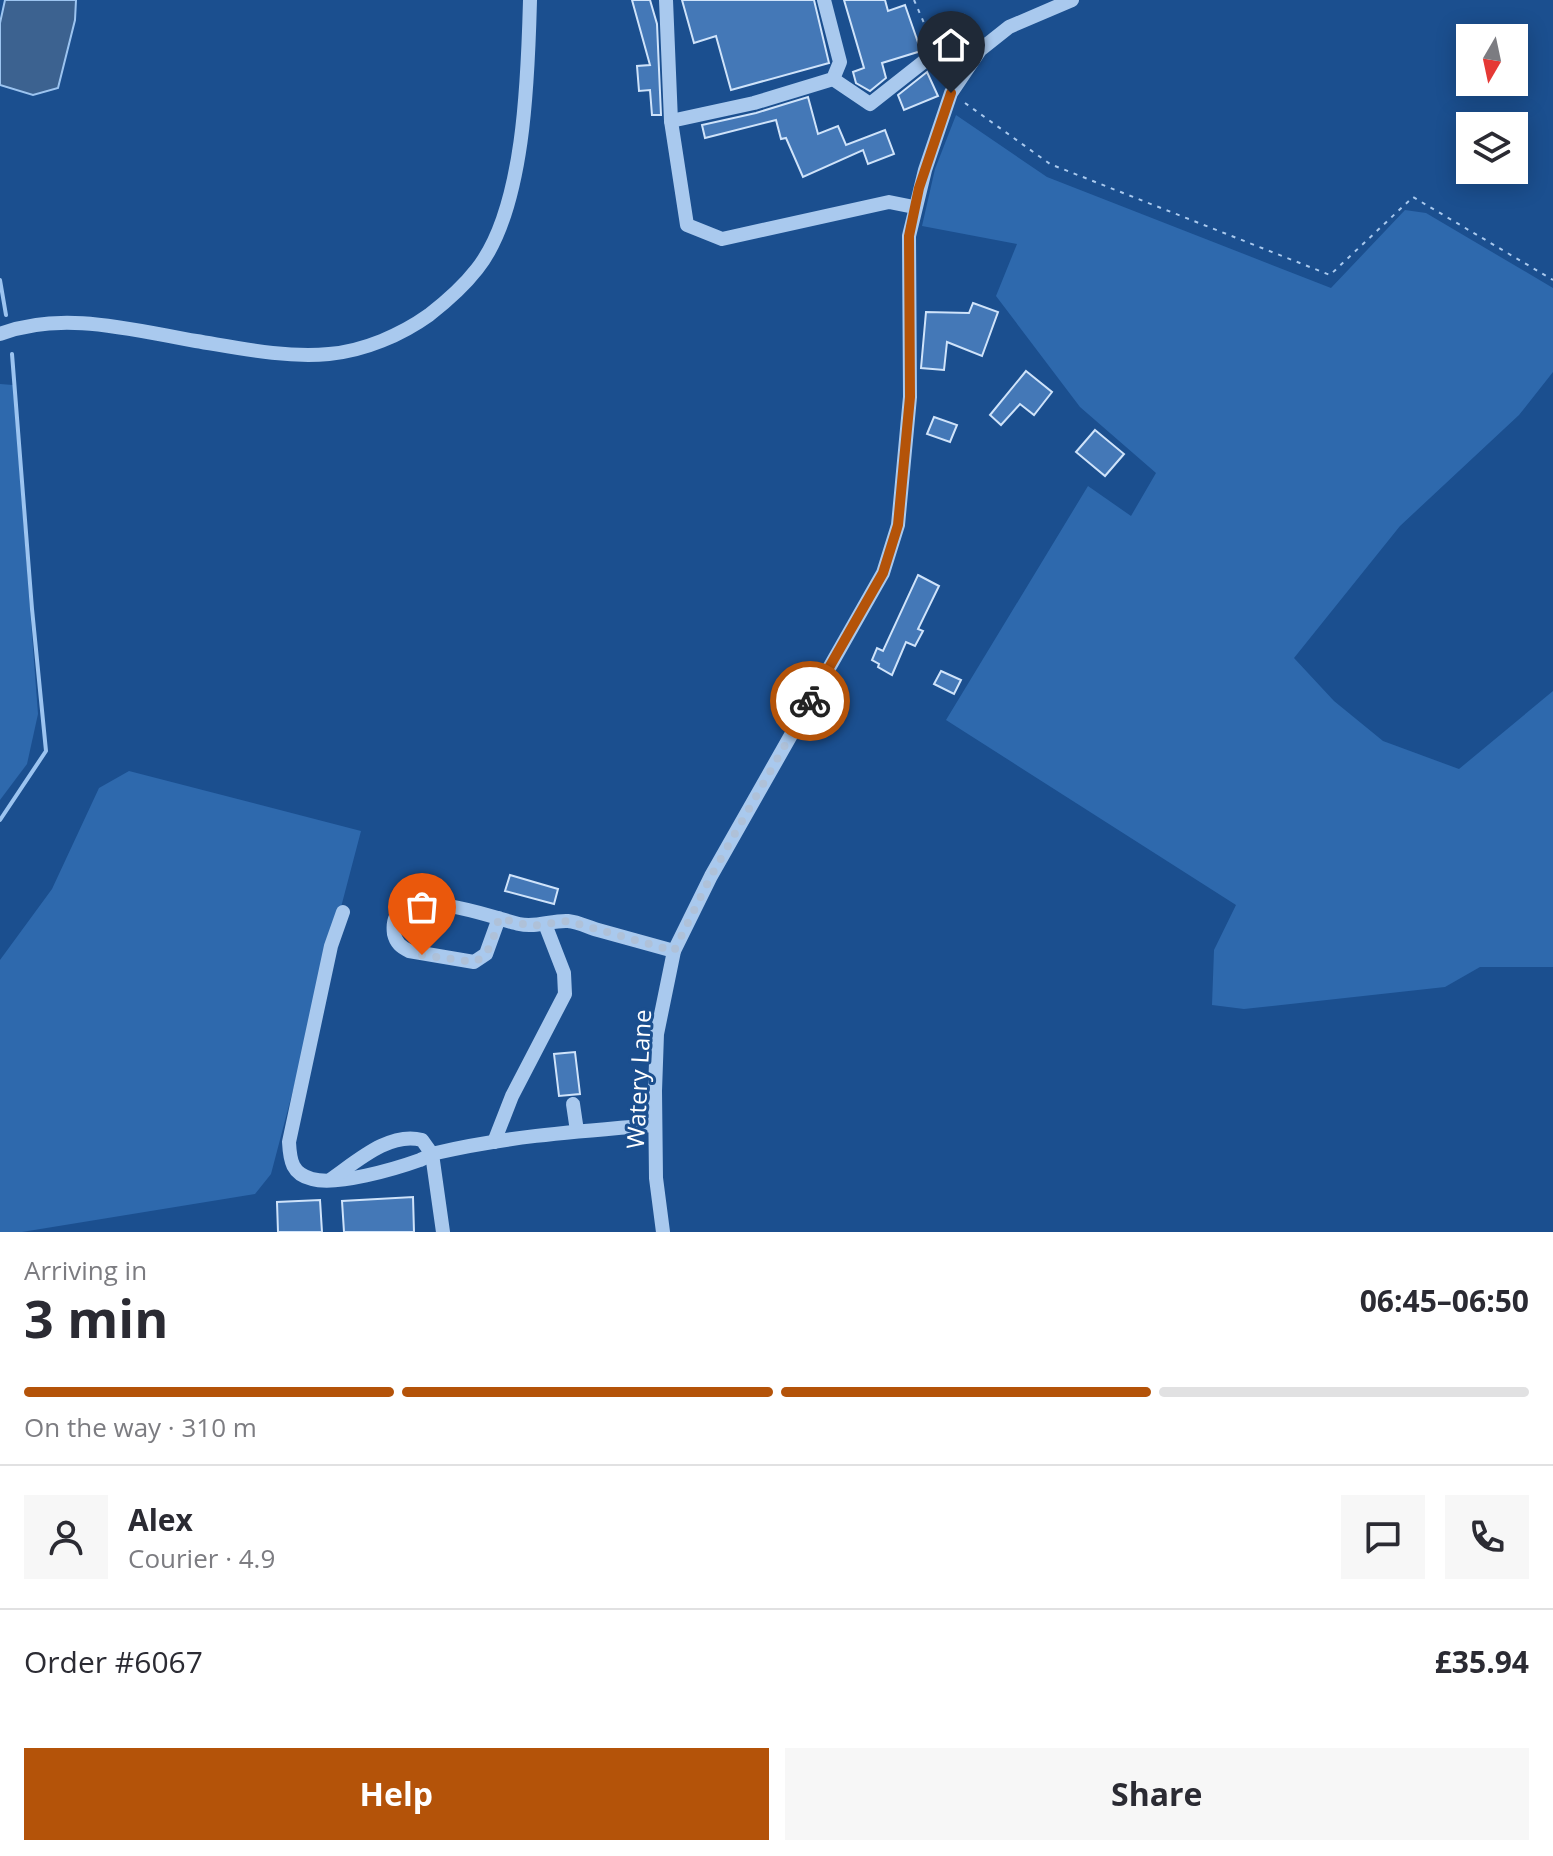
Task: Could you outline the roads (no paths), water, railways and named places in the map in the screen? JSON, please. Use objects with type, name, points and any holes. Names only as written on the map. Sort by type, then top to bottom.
[{"type":"street","points":[[0,334],[21,326],[67,323],[122,328],[280,354],[330,354],[369,345],[409,329],[451,298],[479,267],[501,224],[514,175],[525,101],[530,0]]},
{"type":"street","points":[[666,0],[671,121],[687,225],[722,239],[889,202],[914,207]]},
{"type":"street","points":[[824,0],[840,62],[833,79]]},
{"type":"street","name":"Watery Lane","points":[[663,1232],[656,1178],[657,1034],[674,951],[711,876],[883,573],[893,547],[898,525],[910,397],[909,236],[914,207],[951,93],[980,50],[1009,27],[1072,0]]},
{"type":"street","points":[[833,79],[870,104],[936,52]]},
{"type":"street","points":[[671,121],[754,103],[833,79]]},
{"type":"street","points":[[499,918],[486,954],[474,962],[409,951],[400,947],[395,937],[396,918],[402,910],[419,902],[459,908],[499,918],[519,924],[568,921],[674,951]]},
{"type":"street","points":[[343,912],[331,946],[289,1142],[293,1167],[299,1174],[328,1182],[419,1160],[432,1154],[494,1142],[655,1125]]},
{"type":"street","points":[[494,1142],[512,1096],[565,994],[564,973],[545,924]]},
{"type":"street","points":[[573,1104],[577,1131]]},
{"type":"street","points":[[328,1182],[368,1154],[403,1138],[422,1140],[432,1154],[443,1232]]},
{"type":"waterway","points":[[0,280],[6,315]]},
{"type":"waterway","points":[[0,820],[46,751],[12,354]]}]
